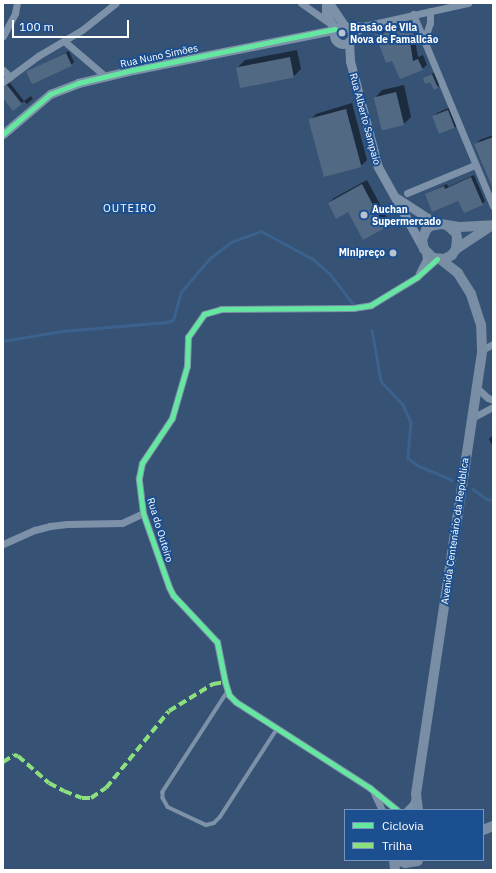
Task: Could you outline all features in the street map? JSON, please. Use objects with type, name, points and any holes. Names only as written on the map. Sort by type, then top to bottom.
[{"type":"main road","points":[[444,225],[452,229],[457,238],[455,250]]},
{"type":"main road","name":"Rua Alberto Sampaio","points":[[493,225],[455,250],[448,257],[438,259],[424,249],[423,235],[430,226],[493,225]]},
{"type":"main road","name":"Avenida Centenário da República","points":[[418,809],[416,794],[482,350],[481,325],[477,310],[469,290],[458,272],[455,250]]},
{"type":"main road","name":"Avenida Centenário da República","points":[[438,259],[458,272]]},
{"type":"main road","points":[[400,861],[405,863],[419,861]]},
{"type":"main road","points":[[410,870],[419,861]]},
{"type":"street","points":[[3,36],[15,13],[17,3]]},
{"type":"street","points":[[3,82],[38,56],[82,30],[116,3]]},
{"type":"street","points":[[301,3],[338,30]]},
{"type":"street","points":[[328,3],[338,30]]},
{"type":"street","name":"Rua Alberto Sampaio","points":[[328,3],[350,62],[375,159],[383,178],[424,249]]},
{"type":"street","name":"Rua Nuno Simões","points":[[3,134],[50,94],[66,87],[106,76],[316,34],[364,26],[468,3]]},
{"type":"street","points":[[424,41],[430,23],[430,11]]},
{"type":"street","points":[[413,14],[493,206]]},
{"type":"street","name":"Rua Nuno Simões","points":[[338,30],[353,25],[364,26]]},
{"type":"street","points":[[316,34],[338,30]]},
{"type":"street","points":[[64,41],[106,76]]},
{"type":"street","points":[[3,70],[10,77]]},
{"type":"street","points":[[407,193],[475,165]]},
{"type":"street","name":"Rua Alberto Sampaio","points":[[394,196],[413,209],[444,225]]},
{"type":"street","points":[[417,277],[423,267],[424,249]]},
{"type":"street","name":"Rua do Outeiro","points":[[228,692],[218,642],[173,595],[144,513],[139,485],[142,463],[172,418],[187,366],[188,337],[204,314],[221,309],[362,307],[372,305],[417,277],[438,259]]},
{"type":"street","points":[[482,350],[493,344]]},
{"type":"street","points":[[476,387],[488,398],[493,400]]},
{"type":"street","points":[[472,418],[493,407]]},
{"type":"street","points":[[3,544],[34,530],[50,526],[67,524],[122,523],[144,513]]},
{"type":"street","points":[[228,692],[236,702],[373,791],[396,809]]},
{"type":"street","points":[[373,791],[382,809]]},
{"type":"street","name":"Avenida Centenário da República","points":[[408,809],[413,804],[416,794]]},
{"type":"lane","points":[[228,692],[163,792],[163,798],[168,807],[206,825],[214,823],[277,729]]},
{"type":"building","points":[[412,28],[414,35],[409,35],[413,61],[418,59],[423,70],[400,79],[392,61],[386,63],[375,34]]},
{"type":"building","points":[[66,53],[72,66],[32,84],[26,72]]},
{"type":"building","points":[[290,57],[294,78],[240,88],[236,67]]},
{"type":"building","points":[[432,74],[438,88],[434,90],[430,82],[425,84],[423,78]]},
{"type":"building","points":[[7,85],[22,104],[13,111],[3,98],[3,87]]},
{"type":"building","points":[[396,92],[404,125],[382,131],[374,98]]},
{"type":"building","points":[[346,109],[362,167],[324,177],[308,119]]},
{"type":"building","points":[[448,110],[455,128],[439,134],[432,116]]},
{"type":"building","points":[[493,137],[493,189],[474,144]]},
{"type":"building","points":[[471,177],[483,205],[464,213],[458,201],[432,212],[425,194],[444,186],[445,189]]},
{"type":"building","name":"Auchan Supermercado","points":[[362,184],[385,228],[363,240],[348,212],[336,219],[328,203]]},
{"type":"waterway","points":[[3,341],[63,331],[167,322],[173,320],[181,292],[210,258],[231,242],[261,231],[313,259],[330,274],[353,303]]},
{"type":"waterway","points":[[372,330],[381,381],[403,405],[411,422],[408,458],[419,466],[452,480]]},
{"type":"waterway","points":[[473,489],[487,499],[493,500]]},
{"type":"marked path","points":[[3,762],[14,755],[18,756],[49,783],[82,798],[91,798],[106,788],[169,711],[213,684],[225,682]]},
{"type":"cycle path","points":[[3,134],[50,94],[78,83],[133,70],[335,29]]},
{"type":"cycle path","points":[[396,809],[370,788],[236,702],[229,695],[217,642],[173,595],[169,587],[143,513],[139,478],[142,463],[172,418],[187,366],[188,337],[204,314],[221,309],[353,308],[371,305],[417,277],[437,259]]},
{"type":"place","name":"Brasão de Vila Nova de Famalicão","points":[[342,33]]},
{"type":"place","name":"Auchan Supermercado","points":[[364,215]]},
{"type":"place","name":"Minipreço","points":[[393,253]]},
{"type":"district","name":"OUTEIRO","points":[[130,208]]}]
